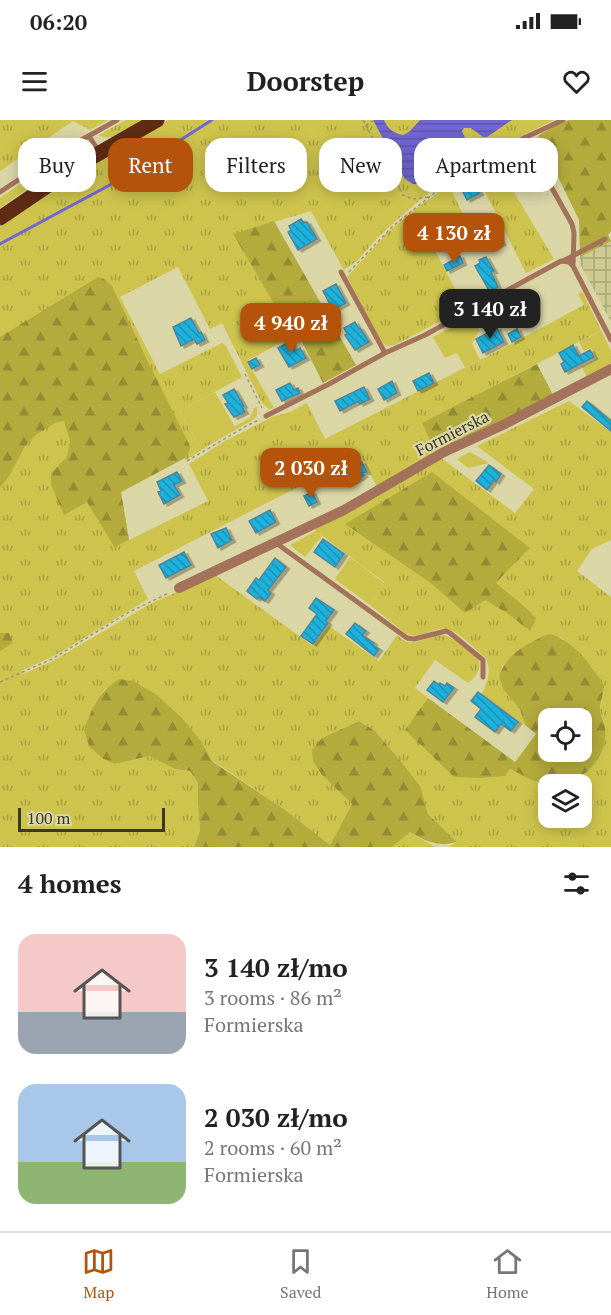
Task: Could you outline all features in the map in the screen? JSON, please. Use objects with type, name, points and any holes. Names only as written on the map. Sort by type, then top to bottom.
[{"type":"main road","points":[[0,218],[99,152],[157,120]]},
{"type":"street","name":"Formierska","points":[[179,588],[344,510],[444,452],[505,424],[611,369]]},
{"type":"lane","points":[[0,192],[67,148],[117,120]]},
{"type":"lane","points":[[524,138],[563,120]]},
{"type":"lane","points":[[88,136],[99,152]]},
{"type":"lane","points":[[555,192],[569,217],[574,233],[573,266]]},
{"type":"lane","points":[[266,416],[605,239]]},
{"type":"lane","points":[[561,261],[569,262],[573,266],[611,340]]},
{"type":"lane","points":[[342,274],[385,353]]},
{"type":"lane","points":[[276,543],[407,638],[414,639],[450,633],[483,660],[483,677]]},
{"type":"path","points":[[363,120],[403,195],[412,199],[429,196]]},
{"type":"path","points":[[366,125],[375,120]]},
{"type":"path","points":[[342,274],[387,231],[434,192]]},
{"type":"path","points":[[187,461],[266,416],[245,374]]},
{"type":"path","points":[[0,681],[52,659],[129,612],[179,588]]},
{"type":"shaded area","points":[[373,120],[384,120],[391,130],[403,135],[420,120],[512,120],[487,137],[483,137],[471,128],[464,128],[462,131],[465,138],[414,138],[414,184],[405,179],[402,173],[402,138],[383,138]]},
{"type":"shaded area","points":[[611,241],[611,322],[579,262],[580,257]]},
{"type":"green space","points":[[0,120],[108,120],[90,130],[73,121],[48,138],[18,138],[18,159],[0,171]]},
{"type":"green space","points":[[126,120],[143,120],[116,136],[99,135]]},
{"type":"green space","points":[[168,120],[554,120],[517,138],[414,138],[414,192],[430,192],[379,236],[358,260],[344,270],[311,211],[234,234],[293,336],[247,361],[274,408],[269,409],[262,403],[222,323],[210,329],[178,267],[120,297],[160,374],[222,343],[226,346],[242,377],[180,411],[199,446],[250,418],[254,408],[257,407],[257,416],[251,421],[186,460],[185,458],[121,492],[129,540],[208,501],[189,464],[225,441],[272,417],[290,412],[307,403],[325,439],[584,305],[578,294],[581,292],[611,351],[611,356],[598,332],[423,423],[436,453],[377,487],[360,455],[134,571],[148,599],[54,656],[21,671],[23,674],[51,662],[150,604],[215,575],[313,646],[329,626],[379,661],[397,635],[404,641],[410,642],[447,636],[478,659],[478,672],[468,683],[435,660],[415,688],[428,698],[405,730],[454,777],[510,769],[538,782],[538,828],[592,828],[592,774],[565,774],[576,762],[592,762],[592,744],[606,729],[600,710],[604,689],[593,668],[561,637],[503,665],[501,684],[519,707],[525,725],[482,694],[489,671],[485,657],[451,630],[441,629],[420,635],[405,633],[370,605],[384,586],[384,582],[315,529],[441,458],[515,513],[534,489],[477,446],[569,401],[611,432],[611,540],[592,549],[577,571],[611,597],[611,847],[449,847],[457,842],[428,814],[419,786],[375,731],[359,721],[322,738],[322,775],[352,804],[330,845],[284,809],[213,761],[201,741],[106,688],[95,703],[84,730],[115,764],[149,756],[175,769],[190,771],[198,783],[200,831],[194,847],[0,847],[0,227],[52,192],[96,192],[96,162],[108,155],[108,192],[193,192],[193,138],[137,138]]},
{"type":"green space","points":[[569,120],[611,120],[611,231],[608,235],[611,241],[580,257],[579,220],[558,177],[558,138],[539,138],[538,136]]},
{"type":"green space","points":[[18,186],[18,192],[23,192],[0,208],[0,198]]},
{"type":"green space","points":[[439,192],[452,192],[464,216],[428,237],[465,308],[395,345],[387,346],[381,341],[347,277],[388,232]]},
{"type":"green space","points":[[485,192],[514,192],[554,259],[526,273]]},
{"type":"green space","points":[[274,221],[356,365],[323,383],[298,334],[293,336],[233,234]]},
{"type":"green space","points":[[98,277],[112,286],[190,446],[185,458],[121,492],[129,540],[115,548],[87,502],[64,515],[51,485],[51,473],[67,457],[70,441],[64,421],[55,423],[36,435],[25,446],[0,488],[0,337]]},
{"type":"green space","points":[[476,314],[479,330],[472,344],[480,360],[465,367],[457,353],[445,358],[433,337]]},
{"type":"green space","points":[[599,332],[611,356],[611,365],[587,378],[582,367],[597,359],[591,348],[584,351],[579,342]]},
{"type":"green space","points":[[537,364],[553,395],[436,453],[422,423]]},
{"type":"green space","points":[[215,392],[235,427],[199,446],[180,411]]},
{"type":"green space","points":[[470,452],[489,463],[468,468],[457,459]]},
{"type":"green space","points":[[432,472],[530,548],[496,583],[536,618],[530,631],[485,600],[465,613],[432,584],[345,524]]},
{"type":"green space","points":[[316,531],[322,536],[305,557],[290,545]]},
{"type":"green space","points":[[350,557],[384,583],[370,605],[335,579]]},
{"type":"green space","points":[[0,633],[9,633],[13,643],[0,651]]},
{"type":"green space","points":[[549,634],[558,637],[574,648],[604,685],[600,708],[605,735],[600,754],[595,763],[583,774],[538,774],[538,782],[510,769],[505,776],[454,777],[405,730],[428,698],[515,762],[536,734],[525,725],[520,709],[503,689],[499,676],[507,661],[526,645]]},
{"type":"green space","points":[[119,679],[133,681],[157,695],[182,718],[201,741],[213,762],[284,809],[330,845],[352,804],[322,775],[313,761],[312,750],[322,738],[359,721],[375,731],[399,759],[420,786],[428,814],[457,842],[433,843],[410,832],[392,847],[194,847],[200,831],[198,783],[190,771],[175,769],[149,756],[115,764],[102,758],[89,746],[84,730],[90,714],[101,695]]},
{"type":"green space","points":[[410,832],[435,847],[392,847]]},
{"type":"building","points":[[463,192],[479,192],[480,193],[467,200]]},
{"type":"building","points":[[301,219],[304,223],[307,222],[317,239],[298,250],[288,232],[291,230],[289,226]]},
{"type":"building","points":[[453,227],[457,234],[440,245],[435,237]]},
{"type":"building","points":[[497,231],[502,243],[488,249],[483,237]]},
{"type":"building","points":[[460,256],[463,263],[447,271],[444,265]]},
{"type":"building","points":[[486,257],[494,271],[491,272],[498,287],[490,292],[475,266],[480,263],[479,260]]},
{"type":"building","points":[[336,284],[346,303],[333,310],[323,291]]},
{"type":"building","points":[[523,295],[527,308],[512,318],[508,311],[503,314],[498,305]]},
{"type":"building","points":[[191,318],[205,340],[197,344],[194,339],[181,346],[173,327]]},
{"type":"building","points":[[355,322],[369,342],[355,350],[345,335],[347,334],[344,328]]},
{"type":"building","points":[[497,328],[504,342],[483,353],[476,339]]},
{"type":"building","points":[[517,329],[521,337],[512,342],[508,334]]},
{"type":"building","points":[[291,341],[296,351],[300,348],[306,358],[289,367],[278,348]]},
{"type":"building","points":[[573,345],[579,356],[590,350],[594,357],[565,372],[561,364],[564,362],[559,353]]},
{"type":"building","points":[[256,358],[260,365],[252,369],[248,362]]},
{"type":"building","points":[[429,373],[434,383],[418,391],[413,381]]},
{"type":"building","points":[[392,381],[397,393],[384,400],[378,389]]},
{"type":"building","points":[[290,383],[294,390],[298,388],[300,393],[282,401],[276,390]]},
{"type":"building","points":[[364,387],[370,399],[360,404],[359,401],[340,411],[335,401]]},
{"type":"building","points":[[234,389],[245,412],[234,417],[225,404],[228,403],[223,395]]},
{"type":"building","points":[[587,401],[611,421],[611,431],[582,407]]},
{"type":"building","points":[[362,462],[367,472],[346,485],[340,472]]},
{"type":"building","points":[[489,465],[501,474],[487,490],[476,481]]},
{"type":"building","points":[[177,472],[182,481],[174,485],[180,495],[164,504],[158,492],[161,491],[157,482]]},
{"type":"building","points":[[312,492],[317,502],[309,506],[304,496]]},
{"type":"building","points":[[270,510],[276,522],[256,533],[249,521]]},
{"type":"building","points":[[226,528],[232,540],[218,548],[211,534]]},
{"type":"building","points":[[323,539],[344,554],[335,567],[314,552]]},
{"type":"building","points":[[184,552],[191,565],[166,578],[159,565]]},
{"type":"building","points":[[275,558],[286,567],[268,590],[271,593],[265,601],[258,597],[257,599],[247,591],[256,578],[259,580]]},
{"type":"building","points":[[316,598],[334,610],[313,644],[301,636],[317,614],[309,608]]},
{"type":"building","points":[[355,623],[366,631],[362,635],[379,649],[374,656],[346,634]]},
{"type":"building","points":[[434,681],[445,686],[447,683],[454,688],[443,702],[427,690]]},
{"type":"building","points":[[478,692],[518,722],[511,731],[501,724],[495,732],[475,717],[481,709],[471,701]]},
{"type":"waterway","points":[[0,244],[108,186],[212,120]]}]
